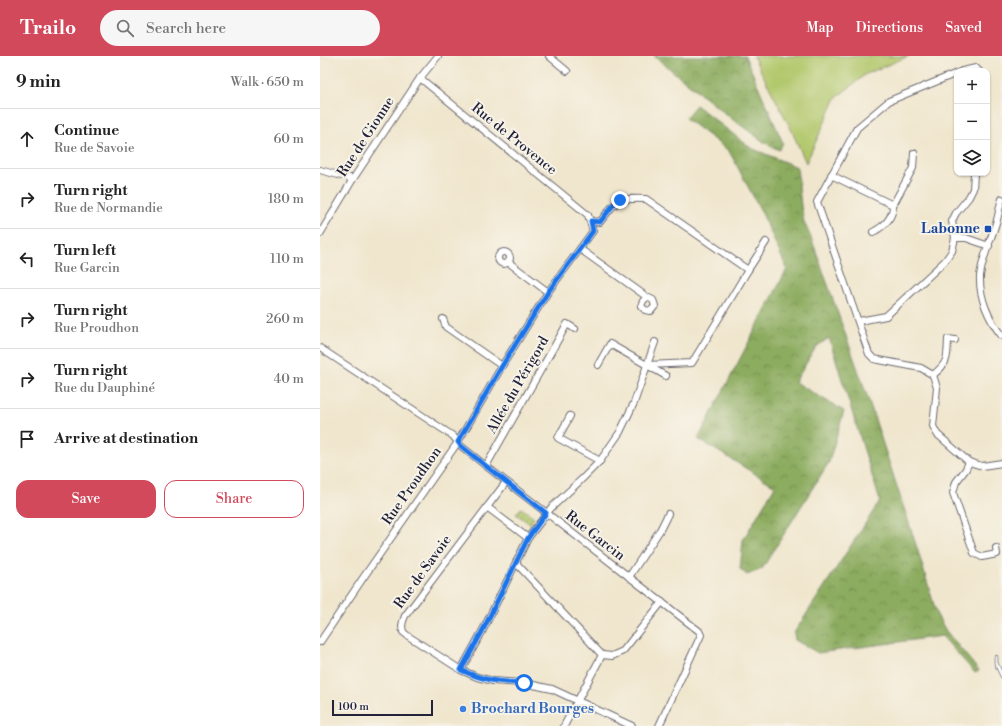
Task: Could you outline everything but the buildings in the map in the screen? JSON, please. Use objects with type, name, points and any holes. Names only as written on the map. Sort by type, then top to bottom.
[{"type":"street","name":"Rue de Gionne","points":[[320,234],[353,179],[420,78],[438,56]]},
{"type":"street","points":[[548,56],[567,72]]},
{"type":"street","points":[[954,74],[889,101],[858,128],[817,202],[869,354],[874,359],[921,368],[933,375],[937,388],[933,426],[937,434],[969,462],[982,466],[1002,463]]},
{"type":"street","name":"Rue de Provence","points":[[420,78],[588,214],[591,221]]},
{"type":"street","points":[[874,232],[883,227],[893,212],[893,205],[913,168],[914,153]]},
{"type":"street","points":[[320,170],[353,179]]},
{"type":"street","points":[[831,175],[893,205]]},
{"type":"street","points":[[858,321],[886,316],[945,261],[952,251],[955,238],[952,221],[973,189],[974,176]]},
{"type":"street","points":[[591,221],[600,222],[614,204],[620,200],[632,198],[646,199],[748,270]]},
{"type":"street","points":[[1002,199],[980,276],[983,301],[994,326],[1002,336]]},
{"type":"street","name":"Rue Proudhon","points":[[320,642],[458,442],[502,366],[548,292],[593,231],[591,221]]},
{"type":"street","points":[[955,238],[966,238],[989,246]]},
{"type":"street","points":[[647,365],[692,363],[766,242]]},
{"type":"street","points":[[580,249],[647,297]]},
{"type":"street","points":[[508,262],[548,292]]},
{"type":"street","points":[[443,320],[446,327],[502,366]]},
{"type":"street","name":"Allée du Périgord","points":[[486,466],[567,324],[575,329]]},
{"type":"street","points":[[933,375],[944,367],[947,356],[948,339],[955,340]]},
{"type":"street","points":[[461,670],[483,630],[528,538],[546,513],[600,461],[620,432],[634,403],[655,342]]},
{"type":"street","points":[[598,365],[610,344],[666,376]]},
{"type":"street","name":"Rue Garcin","points":[[320,348],[453,436],[461,446],[506,482],[699,631],[701,635],[660,726]]},
{"type":"street","points":[[570,416],[558,438],[560,442],[600,461]]},
{"type":"street","points":[[969,462],[966,469],[956,482],[953,493],[974,553],[982,557],[997,554],[996,548]]},
{"type":"street","name":"Rue de Savoie","points":[[506,482],[436,573],[402,621],[403,632],[461,670],[477,677],[493,682],[524,683],[552,689],[632,726]]},
{"type":"street","points":[[487,507],[528,538]]},
{"type":"street","points":[[629,577],[660,530],[668,514]]},
{"type":"street","points":[[516,563],[602,655],[612,656],[623,651],[662,602]]},
{"type":"street","points":[[564,726],[602,655]]},
{"type":"lane","points":[[996,657],[996,663],[1002,676]]},
{"type":"green space","points":[[654,56],[745,56],[783,143],[779,150],[764,142],[732,119]]},
{"type":"green space","points":[[753,56],[909,56],[866,74],[836,98],[806,163],[790,127]]},
{"type":"green space","points":[[696,105],[751,148],[797,167],[804,222],[812,240],[869,401],[918,551],[937,615],[946,631],[979,671],[975,673],[942,636],[818,653],[795,640],[794,633],[880,501],[829,338],[816,347],[795,382],[844,411],[829,462],[762,569],[747,575],[740,569],[743,540],[775,486],[698,439],[787,269],[761,211],[729,151],[685,118]]},
{"type":"green space","points":[[521,508],[534,517],[530,524],[516,514]]},
{"type":"place","name":"Labonne","points":[[988,229]]},
{"type":"place","name":"Brochard Bourges","points":[[463,709]]},
{"type":"route","points":[[524,683],[493,682],[461,670],[483,630],[528,538],[546,513],[461,446],[458,442],[502,366],[548,292],[593,231],[591,221],[600,222],[614,204],[620,200]]}]
